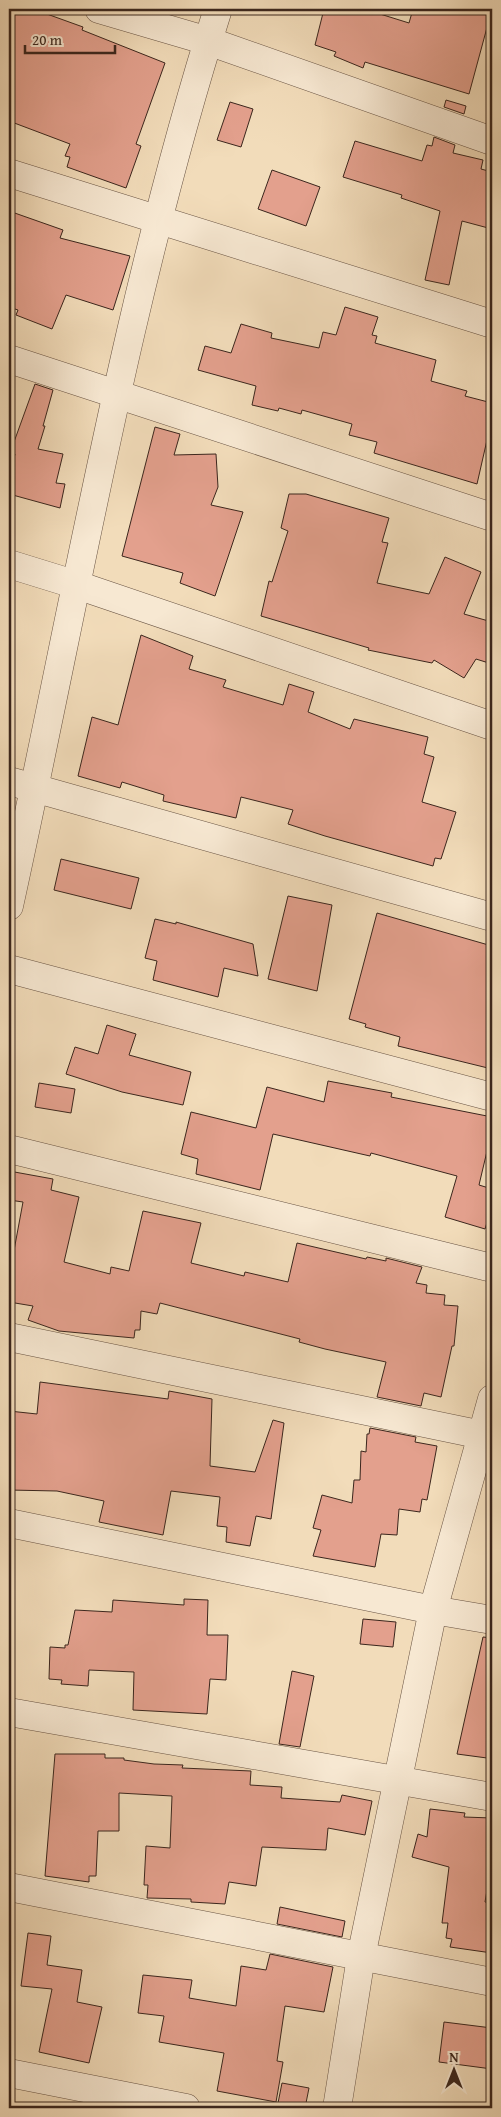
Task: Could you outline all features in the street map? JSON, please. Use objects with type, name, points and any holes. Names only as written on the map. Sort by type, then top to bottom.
[{"type":"street","points":[[99,9],[208,41],[492,141]]},
{"type":"street","points":[[9,906],[116,394],[157,221],[218,9]]},
{"type":"street","points":[[9,173],[157,221],[492,324]]},
{"type":"street","points":[[9,359],[492,517]]},
{"type":"street","points":[[9,564],[77,585],[492,726]]},
{"type":"street","points":[[9,781],[492,917]]},
{"type":"street","points":[[9,969],[492,1097]]},
{"type":"street","points":[[9,1149],[492,1268]]},
{"type":"street","points":[[9,1337],[487,1436]]},
{"type":"street","points":[[336,2108],[361,1957],[434,1610],[487,1436],[492,1399]]},
{"type":"street","points":[[9,1523],[434,1610],[492,1620]]},
{"type":"street","points":[[9,1712],[492,1797]]},
{"type":"street","points":[[9,1887],[492,1982]]},
{"type":"street","points":[[9,2073],[186,2108]]},
{"type":"building","points":[[9,9],[33,9],[83,27],[82,30],[165,63],[136,144],[141,146],[126,188],[67,167],[70,157],[65,156],[70,144],[9,121]]},
{"type":"building","points":[[324,9],[364,9],[409,23],[413,9],[492,9],[469,94],[365,62],[363,68],[334,56],[336,52],[315,45]]},
{"type":"building","points":[[446,100],[466,106],[464,114],[444,107]]},
{"type":"building","points":[[230,102],[253,109],[241,147],[217,140]]},
{"type":"building","points":[[434,137],[455,145],[453,153],[483,160],[481,169],[492,172],[492,229],[462,221],[449,285],[425,280],[440,211],[401,198],[402,195],[343,177],[355,141],[422,161],[427,145],[432,146]]},
{"type":"building","points":[[272,170],[320,187],[306,226],[258,209]]},
{"type":"building","points":[[9,211],[63,230],[60,238],[130,256],[113,310],[66,295],[52,329],[16,315],[18,310],[9,307]]},
{"type":"building","points":[[345,307],[378,317],[372,335],[377,336],[375,343],[436,360],[431,381],[467,391],[465,396],[492,403],[492,418],[477,484],[374,453],[377,442],[349,435],[352,424],[302,410],[301,414],[279,408],[278,411],[252,405],[256,386],[198,370],[205,346],[231,353],[241,324],[272,333],[271,338],[319,348],[323,332],[336,335]]},
{"type":"building","points":[[35,384],[53,390],[38,449],[63,454],[56,483],[65,484],[60,508],[9,494],[9,478],[15,454],[10,453]]},
{"type":"building","points":[[155,427],[180,434],[174,455],[216,454],[218,487],[211,505],[243,512],[215,596],[180,583],[183,573],[122,556]]},
{"type":"building","points":[[289,494],[306,494],[389,518],[382,542],[388,543],[377,583],[429,594],[445,557],[481,572],[464,614],[492,622],[492,664],[476,659],[464,678],[434,660],[432,663],[368,650],[369,648],[261,616],[269,581],[272,582],[288,531],[281,528]]},
{"type":"building","points":[[141,635],[193,656],[189,669],[226,680],[223,687],[283,705],[289,684],[314,692],[308,712],[350,729],[354,719],[428,737],[424,754],[434,757],[422,802],[456,812],[441,859],[435,858],[433,866],[325,836],[288,824],[293,810],[241,797],[236,818],[163,801],[164,795],[122,782],[120,788],[78,776],[92,717],[118,725]]},
{"type":"building","points":[[61,859],[139,878],[131,909],[54,890]]},
{"type":"building","points":[[288,896],[332,905],[317,991],[268,979]]},
{"type":"building","points":[[377,913],[492,946],[492,1069],[398,1046],[400,1037],[365,1027],[366,1024],[349,1019]]},
{"type":"building","points":[[155,919],[176,924],[176,922],[253,944],[258,976],[224,968],[218,997],[153,980],[157,961],[145,958]]},
{"type":"building","points":[[107,1025],[136,1034],[129,1055],[191,1072],[183,1105],[122,1092],[66,1074],[75,1047],[98,1054]]},
{"type":"building","points":[[328,1081],[392,1093],[391,1097],[492,1117],[492,1130],[479,1185],[492,1189],[492,1206],[485,1229],[445,1217],[457,1176],[371,1153],[370,1156],[273,1134],[260,1190],[196,1174],[198,1159],[181,1154],[191,1112],[256,1128],[267,1087],[324,1102]]},
{"type":"building","points":[[39,1083],[75,1089],[71,1113],[35,1107]]},
{"type":"building","points":[[9,1171],[53,1179],[51,1190],[79,1197],[64,1262],[110,1274],[111,1267],[129,1271],[143,1211],[201,1223],[191,1263],[244,1276],[245,1272],[288,1282],[297,1243],[366,1259],[367,1257],[386,1261],[386,1258],[422,1267],[416,1283],[427,1285],[426,1293],[445,1295],[444,1305],[458,1306],[454,1346],[452,1346],[441,1397],[424,1393],[421,1406],[377,1397],[386,1362],[325,1349],[299,1342],[300,1339],[160,1303],[157,1314],[141,1311],[140,1330],[135,1330],[134,1338],[59,1331],[28,1320],[33,1306],[9,1302],[14,1272],[10,1272],[23,1202],[9,1200]]},
{"type":"building","points":[[40,1382],[168,1399],[169,1391],[212,1399],[210,1466],[255,1472],[273,1420],[284,1423],[271,1519],[256,1516],[250,1546],[226,1542],[227,1527],[217,1526],[220,1497],[171,1491],[163,1535],[99,1522],[104,1501],[57,1491],[9,1490],[9,1411],[37,1414]]},
{"type":"building","points":[[370,1428],[416,1437],[415,1442],[437,1446],[427,1500],[422,1499],[420,1512],[399,1509],[397,1535],[381,1534],[375,1567],[313,1556],[321,1530],[313,1528],[322,1495],[352,1503],[354,1480],[360,1480],[361,1451],[366,1452],[367,1434],[369,1434]]},
{"type":"building","points":[[184,1599],[208,1600],[207,1635],[228,1635],[226,1680],[210,1679],[207,1714],[133,1710],[134,1672],[89,1670],[88,1686],[61,1684],[62,1680],[49,1679],[50,1647],[65,1648],[65,1645],[68,1645],[75,1610],[112,1612],[113,1600],[184,1605]]},
{"type":"building","points":[[363,1619],[396,1622],[393,1647],[360,1644]]},
{"type":"building","points":[[483,1637],[492,1638],[492,1729],[487,1758],[457,1754]]},
{"type":"building","points":[[292,1671],[314,1676],[300,1747],[279,1744]]},
{"type":"building","points":[[55,1754],[105,1754],[105,1758],[124,1758],[124,1760],[154,1764],[183,1765],[182,1768],[251,1771],[250,1785],[282,1787],[281,1798],[340,1802],[342,1795],[372,1801],[365,1835],[328,1828],[326,1850],[262,1847],[256,1886],[229,1882],[225,1904],[191,1902],[191,1899],[147,1898],[148,1885],[144,1885],[146,1846],[170,1848],[172,1796],[119,1793],[119,1831],[98,1831],[96,1876],[89,1876],[89,1882],[45,1876]]},
{"type":"building","points":[[430,1809],[465,1813],[464,1817],[492,1818],[492,1860],[485,1902],[492,1903],[492,1953],[450,1947],[452,1939],[446,1938],[448,1923],[442,1923],[449,1867],[412,1857],[418,1834],[427,1837]]},
{"type":"building","points":[[280,1907],[345,1921],[342,1937],[277,1924]]},
{"type":"building","points":[[28,1933],[51,1936],[47,1965],[82,1970],[77,2002],[102,2007],[89,2063],[39,2052],[52,1989],[21,1986]]},
{"type":"building","points":[[270,1954],[333,1967],[324,2012],[285,2006],[277,2061],[283,2062],[276,2102],[217,2091],[224,2053],[159,2042],[164,2016],[138,2013],[143,1975],[192,1980],[189,1998],[236,2006],[241,1966],[266,1970]]},
{"type":"building","points":[[444,2022],[492,2028],[492,2069],[439,2062]]},
{"type":"building","points":[[282,2083],[309,2088],[305,2108],[277,2108]]}]
